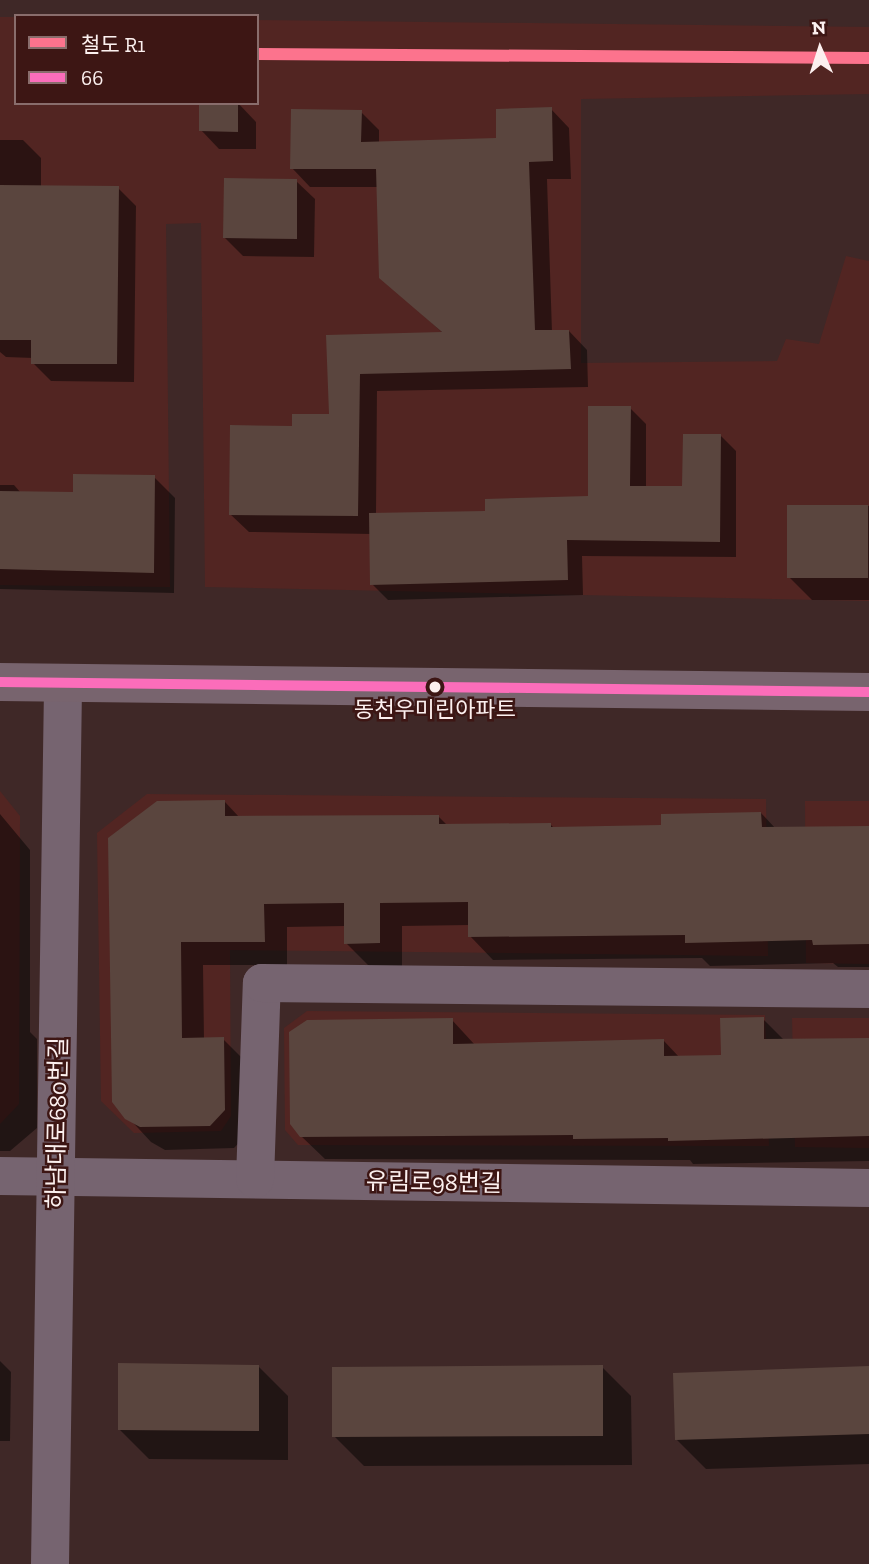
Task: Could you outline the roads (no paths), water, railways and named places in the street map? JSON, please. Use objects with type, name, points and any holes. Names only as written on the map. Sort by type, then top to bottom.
[{"type":"main road","points":[[0,682],[869,692]]},
{"type":"street","name":"하남대로680번길","points":[[50,1564],[63,683]]},
{"type":"street","points":[[256,1179],[262,983],[869,989]]},
{"type":"street","name":"유림로98번길","points":[[0,1176],[869,1188]]},
{"type":"rail line","name":"R1","points":[[259,54],[869,58]]},
{"type":"place","name":"동천우미린아파트","points":[[435,687]]}]
